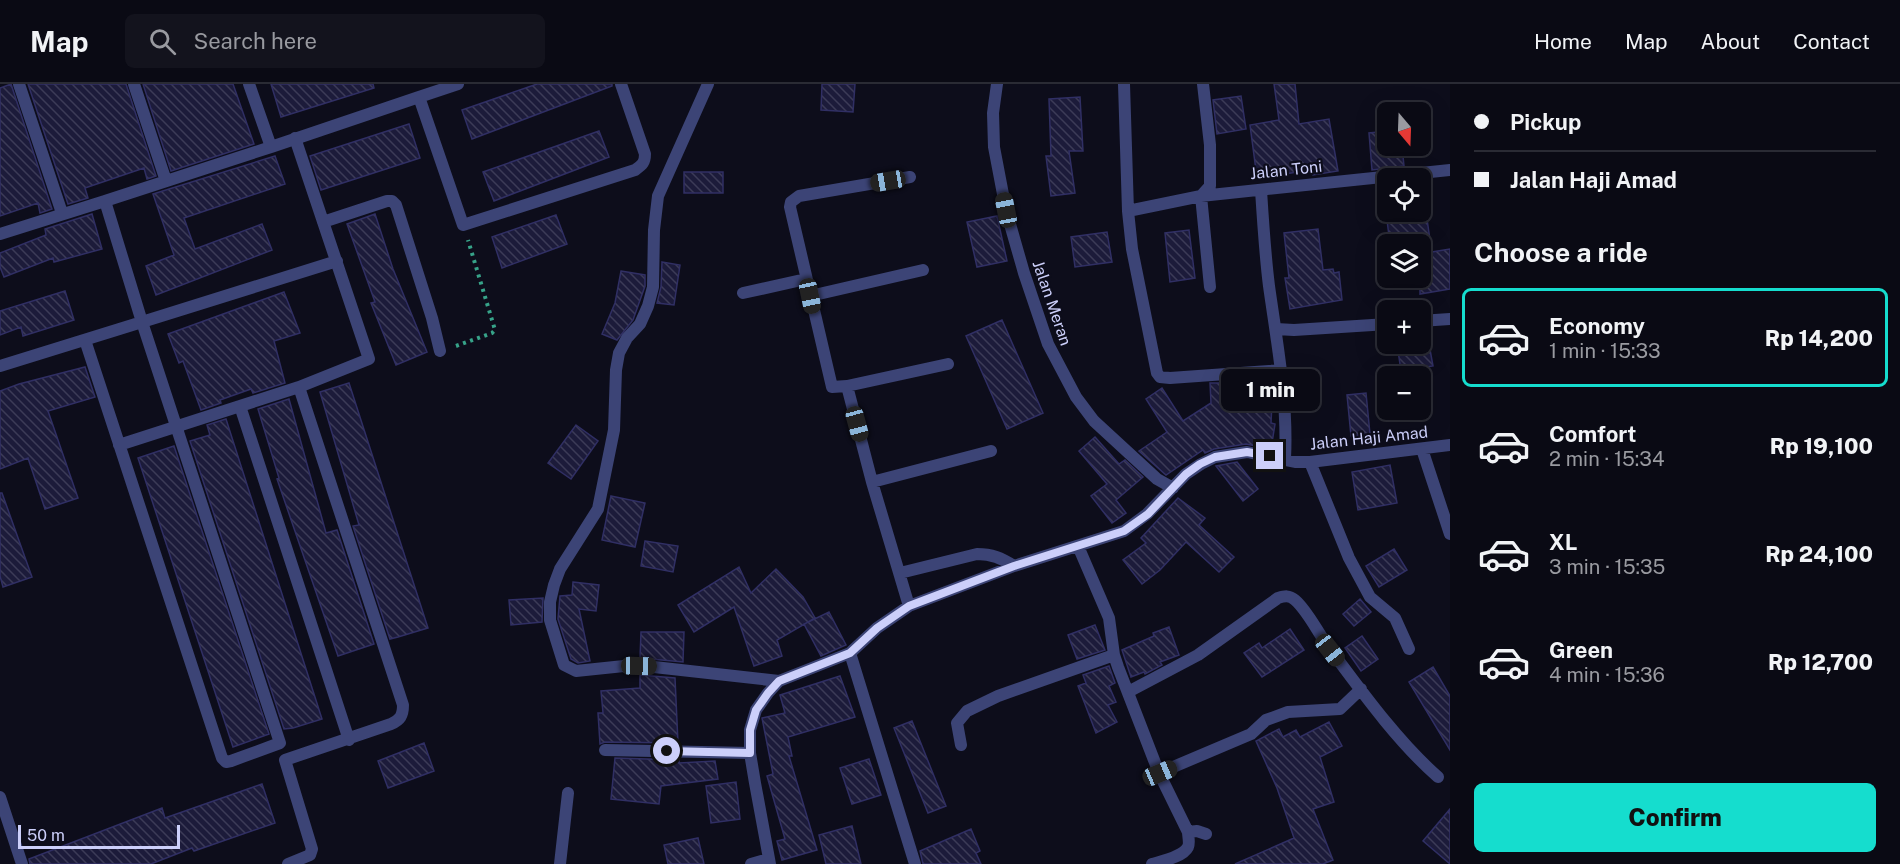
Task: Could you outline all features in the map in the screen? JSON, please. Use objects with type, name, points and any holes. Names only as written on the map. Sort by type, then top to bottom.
[{"type":"street","points":[[19,84],[62,213]]},
{"type":"street","points":[[134,84],[166,181]]},
{"type":"street","points":[[249,84],[271,147]]},
{"type":"street","points":[[0,234],[458,84]]},
{"type":"street","points":[[419,97],[463,225],[642,166],[645,154],[621,84]]},
{"type":"street","points":[[708,84],[658,196],[654,230],[653,287],[640,324],[627,338],[619,353],[616,370],[614,429],[598,509],[560,569],[550,602],[550,620],[560,658],[564,665],[576,671],[624,666],[654,667],[779,681]]},
{"type":"street","name":"Jalan Meran","points":[[997,84],[993,113],[994,147],[1006,210],[1047,344],[1076,397],[1094,421],[1157,478],[1173,488]]},
{"type":"street","points":[[1124,84],[1128,211],[1140,296],[1155,368],[1160,376],[1170,378],[1281,370]]},
{"type":"street","points":[[1203,84],[1210,186],[1201,196],[1210,287]]},
{"type":"street","points":[[119,445],[299,387],[369,359],[295,138]]},
{"type":"street","name":"Jalan Toni","points":[[1128,211],[1201,196],[1450,170]]},
{"type":"street","points":[[910,177],[794,198],[790,207],[832,387],[847,386],[948,364]]},
{"type":"street","points":[[1261,190],[1269,286],[1281,370],[1286,433],[1285,459]]},
{"type":"street","points":[[105,201],[312,849],[310,855],[288,864]]},
{"type":"street","points":[[323,222],[387,201],[392,201],[396,205],[432,318],[440,351]]},
{"type":"street","points":[[0,366],[337,261]]},
{"type":"street","points":[[810,296],[924,270]]},
{"type":"street","points":[[743,292],[806,279]]},
{"type":"street","points":[[1431,321],[1450,320]]},
{"type":"street","points":[[1276,329],[1377,324]]},
{"type":"street","points":[[85,340],[222,758],[226,762],[231,761],[280,743]]},
{"type":"street","points":[[847,386],[872,482],[909,606]]},
{"type":"street","points":[[285,760],[349,740],[399,720],[403,713],[403,705],[299,387]]},
{"type":"street","points":[[240,406],[349,740]]},
{"type":"street","name":"Jalan Haji Amad","points":[[779,681],[850,653],[877,628],[909,606],[1014,566],[1108,537],[1135,525],[1200,464],[1215,457],[1247,452],[1295,462],[1310,462],[1450,445]]},
{"type":"street","points":[[1422,449],[1450,534]]},
{"type":"street","points":[[872,482],[991,451]]},
{"type":"street","points":[[1310,462],[1349,558],[1370,597],[1395,618],[1409,649]]},
{"type":"street","points":[[1078,546],[1109,618],[1114,655],[1128,692],[1160,773],[1188,832],[1189,845],[1186,850],[1179,855],[1152,864]]},
{"type":"street","points":[[900,573],[977,554],[989,554],[1014,566]]},
{"type":"street","points":[[1128,692],[1198,655],[1278,598],[1293,597],[1360,688],[1409,749],[1438,777]]},
{"type":"street","points":[[850,653],[915,864]]},
{"type":"street","points":[[960,745],[957,723],[967,711],[998,696],[1114,655]]},
{"type":"street","points":[[751,864],[769,862],[750,753],[750,730],[756,710],[779,681]]},
{"type":"street","points":[[1160,773],[1251,734],[1266,720],[1288,712],[1340,709],[1360,688]]},
{"type":"street","points":[[605,750],[750,753]]},
{"type":"street","points":[[560,864],[567,793]]},
{"type":"street","points":[[0,797],[3,818],[22,864]]},
{"type":"street","points":[[1188,832],[1197,831],[1206,834]]},
{"type":"path","points":[[440,351],[495,330],[463,225]]},
{"type":"building","points":[[11,84],[52,209],[40,213],[38,203],[0,216],[0,88]]},
{"type":"building","points":[[28,84],[126,84],[156,176],[147,179],[144,168],[85,188],[88,198],[68,204]]},
{"type":"building","points":[[143,84],[233,84],[254,144],[171,171]]},
{"type":"building","points":[[271,84],[373,84],[374,88],[281,117]]},
{"type":"building","points":[[537,84],[612,84],[612,86],[472,139],[462,110]]},
{"type":"building","points":[[822,84],[855,84],[853,112],[821,110]]},
{"type":"building","points":[[1274,84],[1295,84],[1299,124],[1329,119],[1338,171],[1313,175],[1312,170],[1257,178],[1250,125],[1279,120]]},
{"type":"building","points":[[1241,96],[1246,129],[1217,134],[1213,100]]},
{"type":"building","points":[[1080,97],[1083,151],[1069,151],[1075,193],[1051,196],[1046,156],[1051,156],[1049,99]]},
{"type":"building","points":[[409,124],[420,158],[321,190],[310,156]]},
{"type":"building","points":[[599,131],[609,157],[494,201],[483,172]]},
{"type":"building","points":[[1377,132],[1377,156],[1403,156],[1404,166],[1372,170],[1369,133]]},
{"type":"building","points":[[275,156],[285,184],[184,218],[195,249],[262,224],[272,250],[156,295],[146,266],[174,255],[153,194]]},
{"type":"building","points":[[684,172],[723,172],[723,193],[684,193]]},
{"type":"building","points":[[92,214],[102,249],[54,262],[53,258],[4,277],[0,267],[0,253],[46,235],[45,229]]},
{"type":"building","points":[[375,214],[393,269],[427,352],[396,365],[371,303],[375,302],[347,224]]},
{"type":"building","points":[[556,215],[567,244],[502,268],[492,237]]},
{"type":"building","points":[[997,216],[1007,261],[977,267],[967,222]]},
{"type":"building","points":[[1387,222],[1427,222],[1429,234],[1389,234]]},
{"type":"building","points":[[1318,229],[1323,270],[1333,269],[1334,273],[1339,272],[1342,300],[1290,309],[1285,278],[1289,278],[1284,233]]},
{"type":"building","points":[[1189,230],[1195,278],[1170,282],[1165,233]]},
{"type":"building","points":[[1107,232],[1112,262],[1075,267],[1071,237]]},
{"type":"building","points":[[1450,249],[1450,289],[1420,294],[1420,288],[1431,288],[1431,252]]},
{"type":"building","points":[[662,262],[680,265],[674,305],[657,303],[661,287]]},
{"type":"building","points":[[621,271],[645,275],[645,286],[633,320],[617,340],[602,334],[615,303]]},
{"type":"building","points":[[65,291],[74,320],[23,336],[21,327],[0,335],[0,311]]},
{"type":"building","points":[[284,292],[300,333],[274,341],[285,383],[253,393],[251,389],[220,400],[221,403],[201,410],[183,361],[179,363],[168,334]]},
{"type":"building","points":[[1002,320],[1043,413],[1007,429],[966,336]]},
{"type":"building","points":[[1398,354],[1431,354],[1433,366],[1400,366]]},
{"type":"building","points":[[85,367],[95,397],[48,411],[78,498],[45,509],[28,458],[0,469],[0,391]]},
{"type":"building","points":[[1250,381],[1273,382],[1271,423],[1275,424],[1271,449],[1246,444],[1214,449],[1205,453],[1203,450],[1166,475],[1139,451],[1167,432],[1146,399],[1162,388],[1183,421],[1211,403],[1210,383],[1250,383]]},
{"type":"building","points":[[349,383],[428,628],[390,639],[353,526],[359,525],[320,392]]},
{"type":"building","points":[[1366,393],[1370,434],[1351,436],[1347,395]]},
{"type":"building","points":[[289,399],[326,533],[337,530],[374,644],[338,656],[277,479],[279,478],[258,409]]},
{"type":"building","points":[[226,419],[322,719],[293,728],[284,729],[190,441],[210,435],[207,425]]},
{"type":"building","points":[[576,425],[598,441],[571,479],[548,463]]},
{"type":"building","points":[[1095,437],[1119,464],[1125,460],[1143,477],[1116,500],[1126,513],[1112,523],[1091,496],[1107,484],[1079,451]]},
{"type":"building","points":[[174,446],[269,734],[233,747],[138,458]]},
{"type":"building","points":[[1237,462],[1258,489],[1243,501],[1216,466]]},
{"type":"building","points":[[1390,465],[1397,503],[1358,510],[1352,472]]},
{"type":"building","points":[[0,493],[2,493],[32,577],[3,587],[0,576]]},
{"type":"building","points":[[611,496],[645,503],[635,547],[602,540]]},
{"type":"building","points":[[1178,498],[1205,518],[1199,525],[1234,557],[1219,572],[1186,542],[1160,570],[1142,584],[1123,560],[1146,543],[1141,538]]},
{"type":"building","points":[[645,541],[678,546],[673,572],[641,566]]},
{"type":"building","points":[[1394,549],[1407,570],[1379,587],[1366,566]]},
{"type":"building","points":[[739,567],[751,593],[776,569],[803,597],[815,618],[777,640],[782,656],[754,666],[734,607],[694,632],[678,605]]},
{"type":"building","points":[[573,582],[599,585],[596,611],[579,609],[590,661],[578,663],[571,659],[558,619],[560,596],[572,595]]},
{"type":"building","points":[[543,598],[542,622],[511,625],[509,600]]},
{"type":"building","points":[[1360,599],[1371,612],[1354,626],[1343,614]]},
{"type":"building","points":[[829,612],[846,645],[821,656],[804,624]]},
{"type":"building","points":[[1095,625],[1105,650],[1077,659],[1068,635]]},
{"type":"building","points":[[1169,627],[1179,655],[1160,662],[1162,665],[1145,674],[1144,672],[1131,677],[1122,650]]},
{"type":"building","points":[[1290,629],[1304,650],[1262,677],[1244,653],[1259,643],[1262,648]]},
{"type":"building","points":[[641,632],[684,632],[683,662],[640,658]]},
{"type":"building","points":[[1362,636],[1378,659],[1361,671],[1345,648]]},
{"type":"building","points":[[1109,666],[1115,683],[1109,686],[1116,702],[1108,705],[1117,722],[1096,733],[1078,686],[1086,683],[1083,675]]},
{"type":"building","points":[[1433,667],[1450,696],[1450,750],[1409,682]]},
{"type":"building","points":[[640,675],[675,678],[678,743],[605,742],[600,744],[598,713],[603,713],[601,691],[640,688]]},
{"type":"building","points":[[840,676],[855,717],[788,737],[792,756],[789,756],[817,850],[782,860],[777,841],[785,839],[767,776],[773,774],[762,718],[785,713],[780,695]]},
{"type":"building","points":[[912,721],[946,806],[928,813],[894,728]]},
{"type":"building","points":[[1329,722],[1342,746],[1320,757],[1334,802],[1313,809],[1333,860],[1323,864],[1235,864],[1294,838],[1277,788],[1256,741],[1279,729],[1283,737],[1296,730],[1300,737]]},
{"type":"building","points":[[424,743],[434,771],[388,788],[378,761]]},
{"type":"building","points":[[615,758],[679,760],[679,763],[715,761],[718,779],[661,786],[659,804],[611,799]]},
{"type":"building","points":[[869,759],[881,795],[852,804],[840,768]]},
{"type":"building","points":[[736,782],[740,819],[711,823],[706,786]]},
{"type":"building","points":[[262,784],[275,823],[194,851],[192,848],[151,864],[30,864],[29,859],[162,808],[165,818]]},
{"type":"building","points":[[1450,809],[1450,864],[1423,841]]},
{"type":"building","points":[[852,826],[861,864],[826,864],[819,835]]},
{"type":"building","points":[[971,829],[980,851],[976,853],[981,864],[923,864],[920,851]]},
{"type":"building","points":[[698,838],[704,864],[668,864],[664,845]]},
{"type":"route","points":[[667,751],[750,753],[750,730],[756,710],[779,681],[850,653],[877,628],[909,606],[1014,566],[1124,531],[1148,514],[1186,474],[1215,457],[1247,452],[1270,456]]}]
